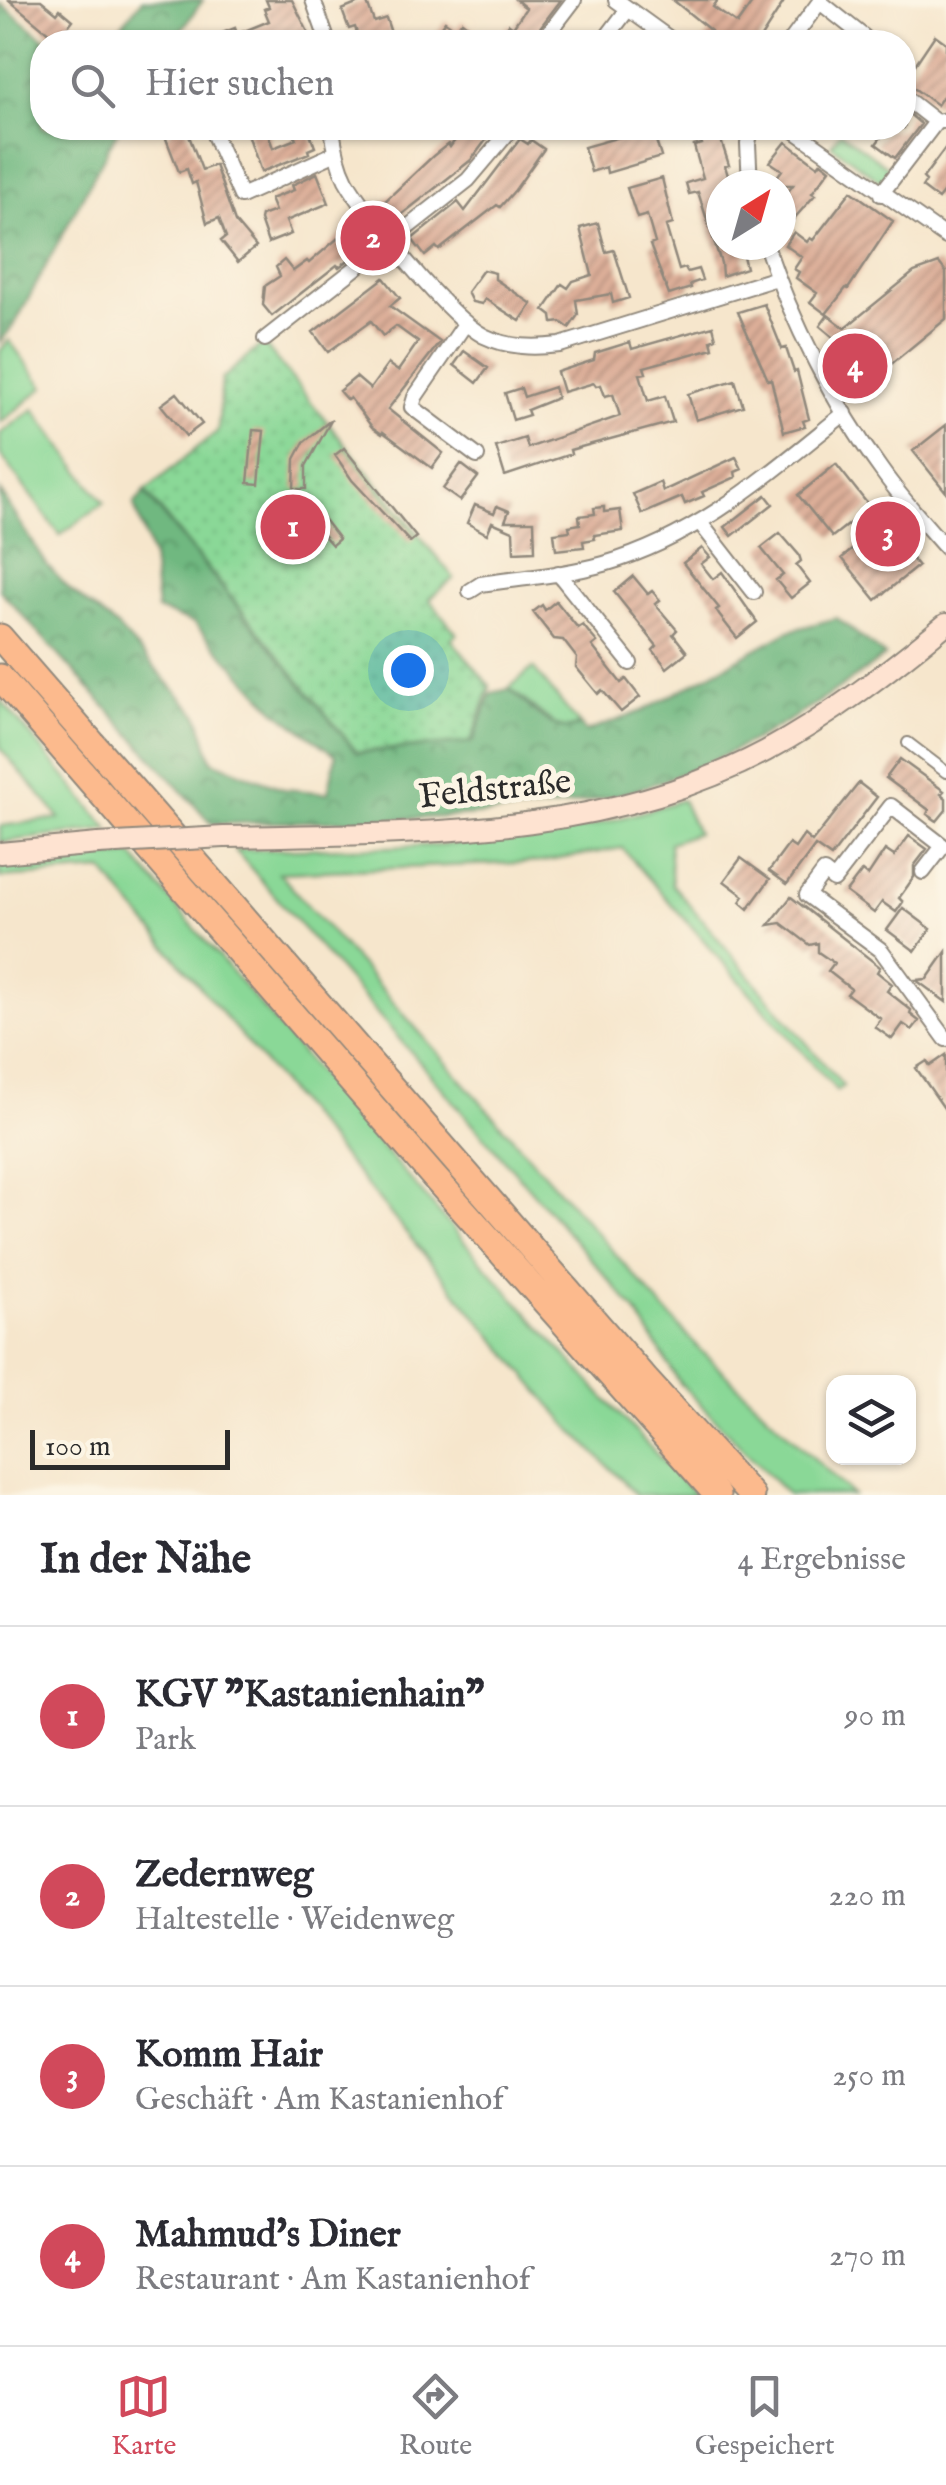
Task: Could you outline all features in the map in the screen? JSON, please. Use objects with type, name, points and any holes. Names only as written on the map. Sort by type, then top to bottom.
[{"type":"highway","points":[[2,639],[633,1365],[751,1495]]},
{"type":"highway","points":[[0,678],[717,1495]]},
{"type":"main road","name":"Feldstraße","points":[[0,853],[224,837],[445,832],[558,820],[616,807],[712,775],[799,732],[901,661],[946,624]]},
{"type":"street","points":[[312,0],[322,30]]},
{"type":"street","points":[[551,30],[574,0]]},
{"type":"street","points":[[799,30],[820,1],[856,30]]},
{"type":"street","points":[[610,30],[622,5],[657,30]]},
{"type":"street","points":[[881,194],[941,121],[916,105]]},
{"type":"street","points":[[216,140],[241,196],[336,153]]},
{"type":"street","points":[[334,140],[346,178],[446,307],[465,324],[505,344],[533,348],[560,345],[777,278]]},
{"type":"street","points":[[265,339],[468,180],[502,140]]},
{"type":"street","points":[[749,140],[749,170]]},
{"type":"street","points":[[807,140],[946,237]]},
{"type":"street","points":[[771,260],[845,412],[882,472],[946,548]]},
{"type":"street","points":[[465,324],[414,397],[412,407],[477,456]]},
{"type":"street","points":[[470,591],[481,584],[558,573],[634,554],[701,524],[845,412]]},
{"type":"street","points":[[701,524],[754,592]]},
{"type":"street","points":[[558,573],[630,663]]},
{"type":"street","points":[[908,743],[946,772]]},
{"type":"street","points":[[923,872],[943,846],[942,836],[891,806],[834,880],[824,872],[807,895],[880,950],[943,1028]]},
{"type":"green space","points":[[142,0],[203,0],[182,30],[118,30]]},
{"type":"green space","points":[[0,3],[34,30],[30,30],[30,140],[113,140],[16,322],[0,342]]},
{"type":"green space","points":[[834,140],[851,140],[892,170],[883,183],[831,145]]},
{"type":"green space","points":[[9,340],[44,387],[0,423],[0,351]]},
{"type":"green space","points":[[263,343],[454,578],[429,599],[457,634],[451,639],[490,686],[471,742],[357,752],[145,491],[218,431],[222,379]]},
{"type":"green space","points":[[34,409],[104,503],[60,535],[0,454],[0,434]]},
{"type":"green space","points":[[0,491],[47,565],[71,591],[118,628],[198,715],[212,761],[284,789],[328,793],[336,755],[275,710],[194,623],[157,610],[152,556],[134,505],[144,492],[357,753],[473,742],[491,693],[509,689],[552,724],[571,728],[580,725],[586,732],[643,711],[789,631],[837,618],[885,656],[812,707],[733,751],[692,770],[607,798],[476,815],[212,824],[0,590]]},
{"type":"green space","points":[[533,668],[579,724],[570,729],[558,727],[509,688]]},
{"type":"green space","points":[[0,699],[109,829],[0,842],[0,826],[60,818],[0,748]]},
{"type":"green space","points":[[682,800],[697,833],[669,843],[672,884],[843,1086],[837,1091],[622,848],[541,862],[279,873],[700,1350],[853,1495],[788,1495],[680,1383],[635,1310],[235,850],[500,840],[587,827]]},
{"type":"green space","points":[[132,855],[480,1259],[695,1495],[637,1495],[569,1427],[103,871],[0,878],[0,862]]},
{"type":"building","points":[[9,0],[41,0],[73,20],[65,30],[45,30]]},
{"type":"building","points":[[266,0],[292,0],[307,30],[247,30],[269,21],[264,9],[269,7]]},
{"type":"building","points":[[366,0],[374,22],[386,18],[390,30],[349,29],[342,10]]},
{"type":"building","points":[[516,0],[561,0],[538,30],[505,30],[509,24],[513,27],[526,8]]},
{"type":"building","points":[[673,0],[718,0],[713,7],[737,24],[754,0],[785,0],[766,30],[710,30]]},
{"type":"building","points":[[445,21],[456,29],[462,21],[474,30],[438,30]]},
{"type":"building","points":[[935,35],[946,43],[946,92],[937,105],[916,90],[916,63]]},
{"type":"building","points":[[167,140],[191,140],[202,170],[215,165],[235,222],[256,247],[238,262],[221,241],[226,237],[219,218],[207,223],[196,182],[192,184],[187,169],[179,172]]},
{"type":"building","points":[[250,140],[270,140],[273,148],[293,140],[312,140],[315,147],[309,153],[261,172]]},
{"type":"building","points":[[455,140],[486,140],[471,160],[396,219],[383,203],[433,156],[448,144],[450,147]]},
{"type":"building","points":[[519,140],[528,144],[531,140],[544,149],[500,207],[497,205],[439,250],[436,247],[425,256],[412,239],[458,202],[465,211]]},
{"type":"building","points":[[609,140],[656,140],[661,157],[607,173],[606,167],[591,172],[584,147]]},
{"type":"building","points":[[701,140],[721,140],[729,165],[725,166],[726,170],[706,170],[706,217],[698,192],[689,194],[686,183],[703,178],[694,146],[702,144]]},
{"type":"building","points":[[879,140],[909,140],[895,158],[876,144]]},
{"type":"building","points":[[786,142],[818,166],[821,162],[830,169],[812,193],[815,195],[796,216],[796,170],[782,170],[770,162]]},
{"type":"building","points":[[946,147],[946,189],[938,199],[922,187],[926,181],[923,178]]},
{"type":"building","points":[[317,173],[329,203],[286,221],[291,234],[268,243],[260,220],[275,211],[270,199],[294,190],[292,185]]},
{"type":"building","points":[[662,178],[673,224],[666,226],[679,270],[698,269],[702,280],[669,295],[650,245],[655,243],[647,215],[637,218],[627,188]]},
{"type":"building","points":[[851,191],[893,221],[848,289],[826,314],[810,302],[817,293],[796,278],[799,272],[794,269],[802,257],[796,253],[796,234],[807,242],[813,240]]},
{"type":"building","points":[[598,223],[606,252],[614,250],[629,298],[613,303],[611,294],[576,300],[578,315],[569,328],[561,322],[553,323],[552,316],[544,310],[562,284],[568,288],[573,281],[592,275],[580,228]]},
{"type":"building","points":[[345,232],[351,240],[361,232],[370,244],[272,316],[263,305],[265,286],[280,276],[276,267],[284,260],[293,271],[309,263]]},
{"type":"building","points":[[720,260],[744,260],[746,268],[722,276]]},
{"type":"building","points":[[939,263],[946,272],[946,319],[862,388],[833,348],[838,341],[820,326],[828,315],[845,328],[914,272]]},
{"type":"building","points":[[483,270],[495,273],[495,279],[532,304],[520,321],[485,299],[482,304],[472,302],[467,292]]},
{"type":"building","points":[[384,278],[400,298],[390,306],[440,342],[388,409],[443,453],[432,468],[372,427],[350,398],[347,400],[339,391],[356,377],[370,389],[388,364],[398,371],[418,342],[396,326],[383,336],[371,321],[328,352],[313,332]]},
{"type":"building","points":[[764,304],[782,349],[786,348],[794,372],[797,371],[809,419],[803,421],[805,426],[784,432],[771,379],[768,380],[738,312]]},
{"type":"building","points":[[713,326],[713,348],[644,367],[646,373],[640,374],[648,401],[665,396],[673,422],[570,450],[571,454],[505,476],[496,447],[525,438],[528,448],[620,416],[613,394],[605,396],[601,385],[594,383],[563,392],[557,372],[594,360],[595,353],[630,342],[632,349]]},
{"type":"building","points":[[464,351],[488,368],[477,383],[454,365]]},
{"type":"building","points":[[735,380],[743,406],[696,420],[688,394]]},
{"type":"building","points":[[554,387],[557,398],[513,420],[505,393],[521,388],[524,397]]},
{"type":"building","points":[[177,393],[202,424],[186,436],[161,405]]},
{"type":"building","points":[[332,419],[306,466],[306,489],[294,489],[295,459],[304,442]]},
{"type":"building","points":[[946,425],[946,492],[913,451]]},
{"type":"building","points":[[253,430],[264,431],[259,484],[248,483]]},
{"type":"building","points":[[344,448],[416,537],[410,542],[352,480],[335,455]]},
{"type":"building","points":[[736,457],[742,469],[735,472],[736,477],[685,504],[682,497],[642,514],[633,494],[660,482],[663,491]]},
{"type":"building","points":[[461,464],[478,477],[460,501],[443,489]]},
{"type":"building","points":[[836,464],[870,507],[832,537],[798,495]]},
{"type":"building","points":[[305,495],[339,539],[332,545],[318,529],[315,531],[296,502]]},
{"type":"building","points":[[766,495],[773,504],[732,536],[725,527]]},
{"type":"building","points":[[475,505],[494,513],[497,506],[509,511],[505,521],[534,521],[535,551],[514,552],[513,531],[492,522],[487,534],[467,523]]},
{"type":"building","points":[[604,507],[604,512],[620,510],[623,531],[594,535],[595,539],[583,541],[584,547],[556,550],[554,533],[570,531],[569,526],[580,524],[579,516],[595,514],[594,508]]},
{"type":"building","points":[[884,524],[918,566],[876,600],[842,558]]},
{"type":"building","points":[[780,533],[799,555],[801,561],[796,565],[810,583],[791,598],[776,580],[783,575],[761,548]]},
{"type":"building","points":[[702,548],[710,557],[701,564],[713,579],[722,572],[757,622],[737,638],[683,563]]},
{"type":"building","points":[[633,576],[648,594],[652,591],[660,600],[655,604],[677,630],[673,634],[687,652],[667,668],[653,650],[657,646],[614,592]]},
{"type":"building","points":[[556,601],[578,628],[583,625],[597,642],[592,646],[621,683],[626,679],[640,697],[621,712],[602,690],[598,694],[576,667],[577,658],[563,640],[554,639],[533,612],[542,605],[545,610]]},
{"type":"building","points":[[900,759],[944,791],[941,794],[946,798],[946,810],[937,821],[927,814],[929,810],[886,778]]},
{"type":"building","points":[[859,783],[877,797],[831,857],[815,846],[787,884],[769,871],[789,844],[795,848],[804,835],[812,842]]},
{"type":"building","points":[[909,836],[927,849],[899,898],[903,902],[896,912],[882,902],[874,913],[846,892],[862,871],[868,876],[885,850],[894,856]]},
{"type":"building","points":[[741,858],[770,879],[748,909],[740,902],[744,896],[724,881]]},
{"type":"building","points":[[791,897],[880,967],[877,972],[892,984],[887,991],[919,1021],[912,1030],[903,1024],[892,1039],[875,1027],[881,1019],[847,994],[851,989],[828,971],[834,963],[818,952],[818,943],[810,945],[781,923],[769,925]]},
{"type":"building","points":[[903,908],[931,929],[915,951],[887,930]]},
{"type":"building","points":[[946,952],[946,1002],[916,980],[927,979]]},
{"type":"building","points":[[946,1055],[946,1111],[916,1068],[927,1061],[930,1066]]},
{"type":"place","name":"Zedernweg","points":[[373,238]]},
{"type":"place","name":"Mahmud's Diner","points":[[855,366]]},
{"type":"place","name":"KGV \"Kastanienhain\"","points":[[293,527]]},
{"type":"place","name":"Komm Hair","points":[[888,534]]}]
